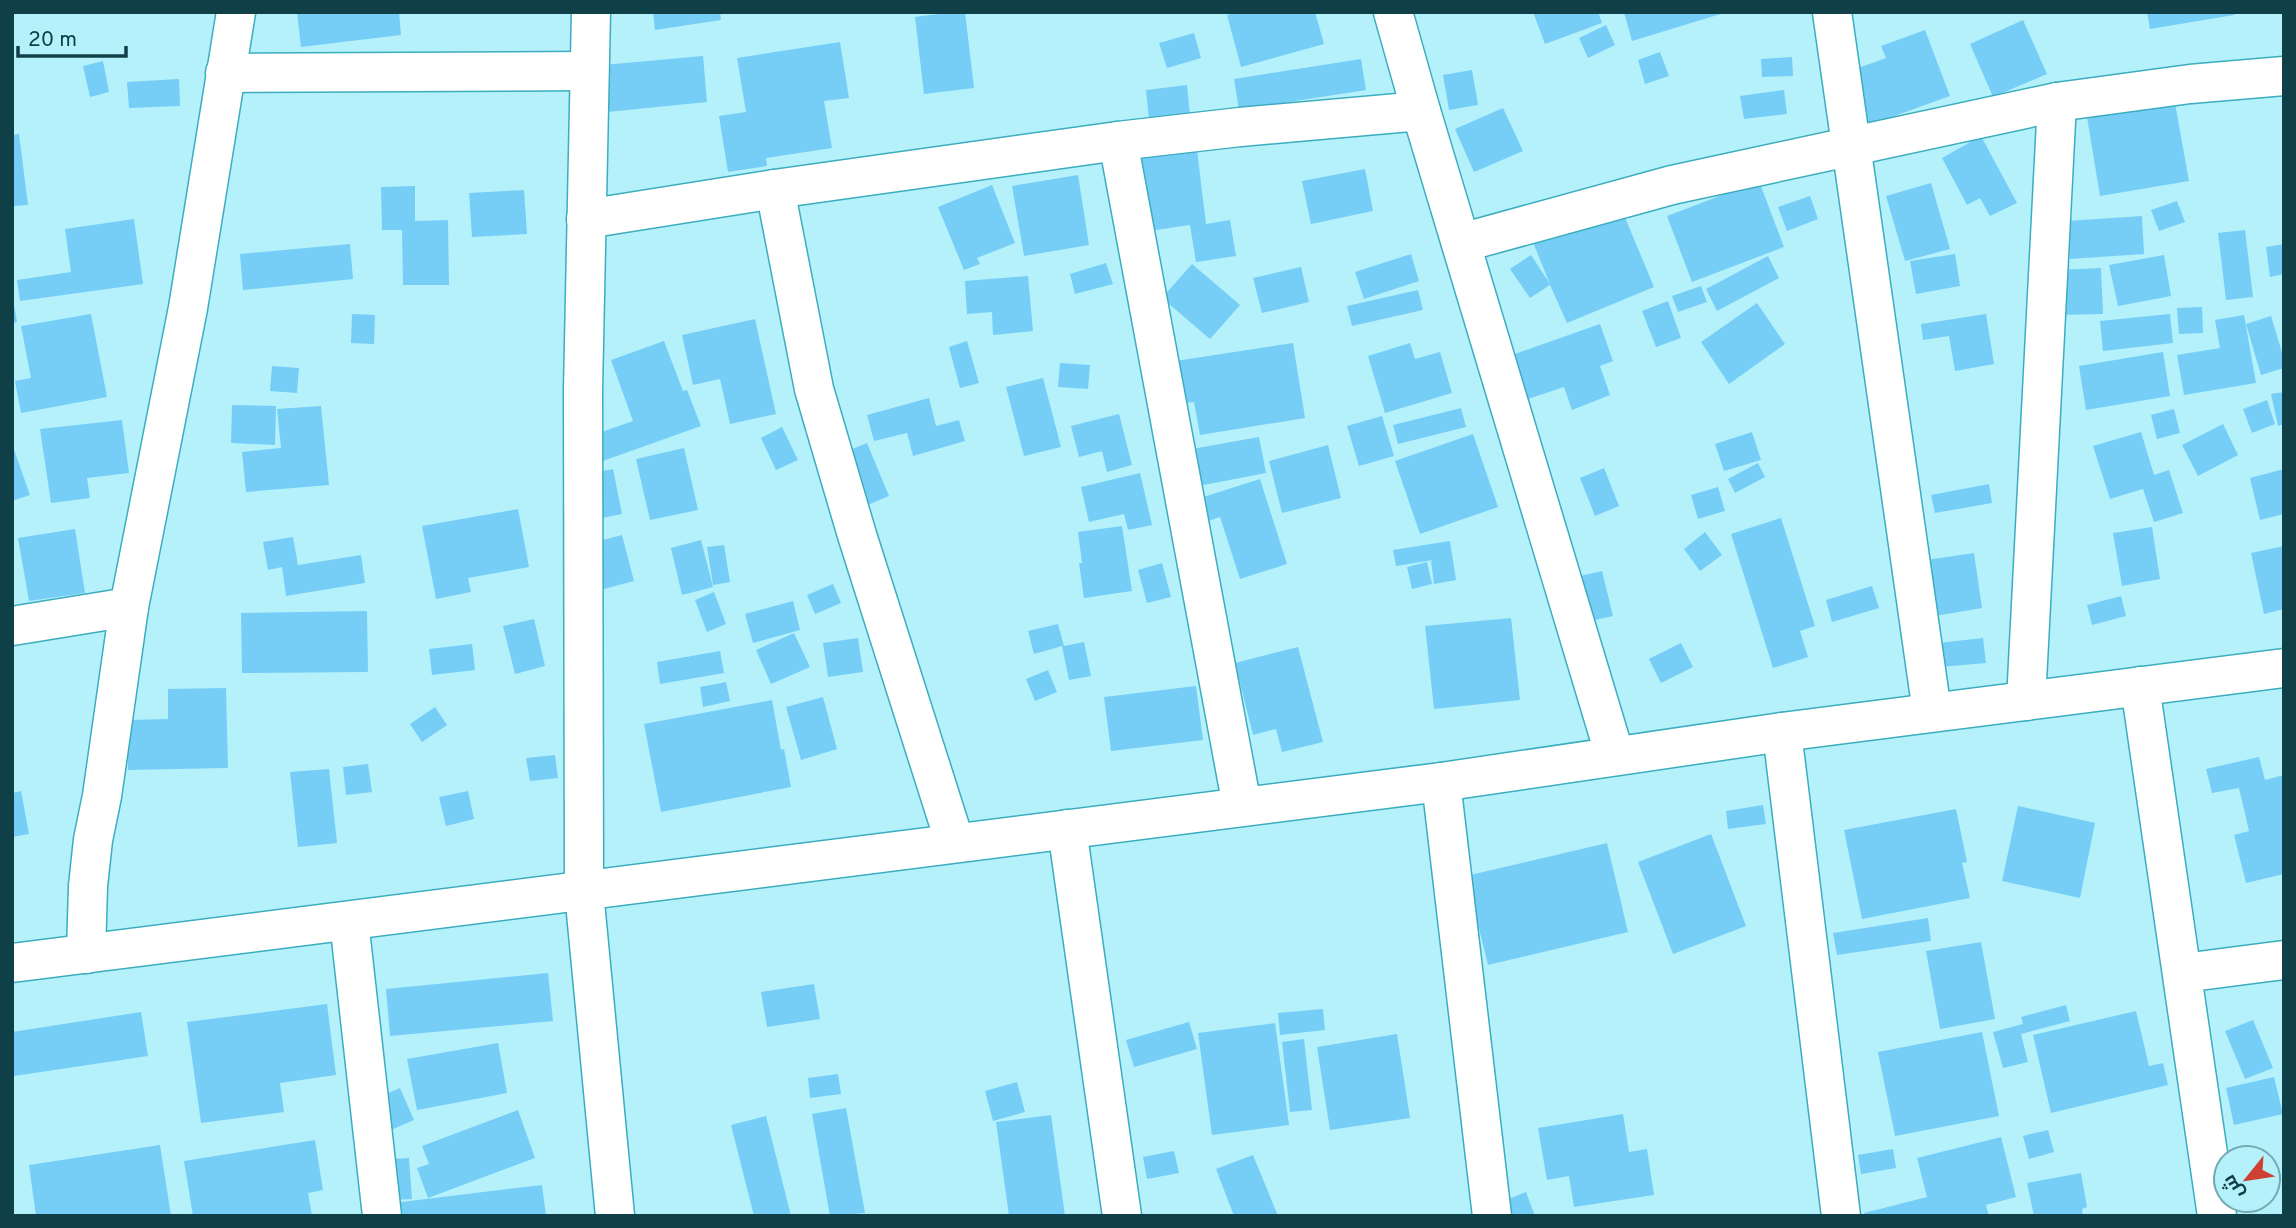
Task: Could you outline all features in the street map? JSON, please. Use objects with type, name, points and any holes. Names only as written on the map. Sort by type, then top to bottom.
[{"type":"street","points":[[86,954],[88,886],[93,840],[102,796],[129,607],[188,308],[236,12]]},
{"type":"street","points":[[591,12],[583,390],[584,892],[615,1216]]},
{"type":"street","points":[[1393,12],[1420,111],[1615,756]]},
{"type":"street","points":[[1832,12],[1932,712]]},
{"type":"street","points":[[225,73],[589,71]]},
{"type":"street","points":[[1461,243],[1672,185],[2057,102],[2190,83],[2284,76]]},
{"type":"street","points":[[2026,701],[2057,102]]},
{"type":"street","points":[[586,219],[775,189],[1118,141],[1420,111]]},
{"type":"street","points":[[1118,141],[1242,806]]},
{"type":"street","points":[[775,189],[814,389],[857,535],[955,843]]},
{"type":"street","points":[[12,625],[129,607]]},
{"type":"street","points":[[12,963],[1441,782],[1782,732],[2284,668]]},
{"type":"street","points":[[2140,686],[2217,1216]]},
{"type":"street","points":[[1782,732],[1842,1216]]},
{"type":"street","points":[[1441,782],[1492,1216]]},
{"type":"street","points":[[1067,829],[1122,1216]]},
{"type":"street","points":[[349,921],[382,1216]]},
{"type":"street","points":[[2183,973],[2284,960]]},
{"type":"building","points":[[297,12],[399,12],[401,35],[301,47]]},
{"type":"building","points":[[653,12],[720,12],[721,20],[655,30]]},
{"type":"building","points":[[965,12],[974,88],[924,94],[915,17]]},
{"type":"building","points":[[1237,12],[1315,12],[1324,44],[1241,67],[1227,15]]},
{"type":"building","points":[[1533,12],[1598,12],[1602,23],[1545,44]]},
{"type":"building","points":[[1624,12],[1724,12],[1724,13],[1632,41]]},
{"type":"building","points":[[2147,12],[2233,12],[2234,15],[2150,29]]},
{"type":"building","points":[[2023,20],[2047,74],[1993,97],[1970,44]]},
{"type":"building","points":[[1606,25],[1615,45],[1588,58],[1579,38]]},
{"type":"building","points":[[1925,30],[1950,96],[1867,126],[1847,72],[1886,58],[1881,46]]},
{"type":"building","points":[[1194,33],[1201,58],[1167,68],[1159,43]]},
{"type":"building","points":[[840,42],[849,98],[824,101],[832,148],[766,158],[767,166],[728,172],[719,116],[746,112],[737,58]]},
{"type":"building","points":[[1660,52],[1669,76],[1645,84],[1638,60]]},
{"type":"building","points":[[703,56],[707,102],[607,112],[603,65]]},
{"type":"building","points":[[1792,57],[1793,76],[1762,77],[1761,59]]},
{"type":"building","points":[[1361,59],[1366,90],[1239,110],[1234,79]]},
{"type":"building","points":[[103,61],[109,92],[90,97],[83,66]]},
{"type":"building","points":[[1472,70],[1478,105],[1449,110],[1443,75]]},
{"type":"building","points":[[179,79],[180,106],[129,108],[127,82]]},
{"type":"building","points":[[1187,85],[1190,115],[1149,120],[1146,90]]},
{"type":"building","points":[[1784,90],[1787,114],[1744,119],[1740,96]]},
{"type":"building","points":[[2175,103],[2189,181],[2100,196],[2087,117]]},
{"type":"building","points":[[1503,108],[1523,151],[1474,172],[1455,129]]},
{"type":"building","points":[[19,134],[28,205],[12,206],[12,135]]},
{"type":"building","points":[[1981,136],[2017,203],[1990,216],[1980,198],[1967,205],[1942,158]]},
{"type":"building","points":[[1197,150],[1206,224],[1230,220],[1236,256],[1196,262],[1190,225],[1149,231],[1139,158]]},
{"type":"building","points":[[1365,169],[1373,211],[1311,224],[1302,181]]},
{"type":"building","points":[[1078,175],[1089,245],[1024,256],[1012,186]]},
{"type":"building","points":[[1759,181],[1784,247],[1692,282],[1667,216]]},
{"type":"building","points":[[1931,183],[1950,249],[1905,261],[1886,196]]},
{"type":"building","points":[[992,185],[1015,243],[977,258],[980,264],[964,270],[938,207]]},
{"type":"building","points":[[415,186],[415,221],[448,220],[449,285],[403,285],[402,230],[382,230],[381,187]]},
{"type":"building","points":[[524,190],[527,234],[472,237],[469,193]]},
{"type":"building","points":[[1810,196],[1818,219],[1787,231],[1778,207]]},
{"type":"building","points":[[2177,201],[2185,222],[2159,231],[2151,210]]},
{"type":"building","points":[[1619,203],[1654,287],[1567,323],[1550,285],[1530,298],[1510,269],[1531,255],[1550,284],[1532,240]]},
{"type":"building","points":[[2142,216],[2144,254],[2070,259],[2067,221]]},
{"type":"building","points":[[134,219],[143,284],[20,301],[17,280],[71,272],[65,229]]},
{"type":"building","points":[[2245,230],[2253,297],[2226,300],[2218,233]]},
{"type":"building","points":[[350,244],[353,279],[243,290],[240,254]]},
{"type":"building","points":[[2284,244],[2284,274],[2270,277],[2266,247]]},
{"type":"building","points":[[1411,254],[1419,281],[1364,299],[1355,272]]},
{"type":"building","points":[[1955,254],[1960,286],[1916,294],[1910,261]]},
{"type":"building","points":[[2164,255],[2171,296],[2118,306],[2109,265]]},
{"type":"building","points":[[1768,256],[1779,278],[1717,311],[1706,289]]},
{"type":"building","points":[[1106,263],[1113,284],[1075,294],[1070,274]]},
{"type":"building","points":[[1192,264],[1240,305],[1210,339],[1162,298]]},
{"type":"building","points":[[1301,267],[1309,302],[1262,313],[1253,278]]},
{"type":"building","points":[[2101,268],[2103,314],[2058,315],[2056,270]]},
{"type":"building","points":[[1028,276],[1033,331],[993,335],[992,312],[967,314],[965,281]]},
{"type":"building","points":[[1701,286],[1707,302],[1678,312],[1672,296]]},
{"type":"building","points":[[1418,290],[1423,310],[1352,326],[1347,306]]},
{"type":"building","points":[[1668,301],[1681,338],[1656,347],[1642,311]]},
{"type":"building","points":[[1757,303],[1785,344],[1729,384],[1701,342]]},
{"type":"building","points":[[14,305],[17,322],[12,323],[12,306]]},
{"type":"building","points":[[2202,307],[2203,333],[2179,334],[2177,308]]},
{"type":"building","points":[[91,314],[107,397],[21,413],[15,381],[31,378],[21,326]]},
{"type":"building","points":[[352,314],[375,315],[374,344],[351,343]]},
{"type":"building","points":[[1986,314],[1994,364],[1955,371],[1949,336],[1923,340],[1921,324]]},
{"type":"building","points":[[2170,314],[2173,343],[2103,351],[2100,321]]},
{"type":"building","points":[[2244,315],[2256,383],[2184,395],[2177,355],[2220,348],[2215,320]]},
{"type":"building","points":[[2271,316],[2284,359],[2284,368],[2261,375],[2246,324]]},
{"type":"building","points":[[755,319],[776,414],[730,424],[720,379],[693,385],[682,335]]},
{"type":"building","points":[[1600,324],[1613,361],[1600,366],[1610,395],[1572,410],[1564,387],[1528,399],[1512,355]]},
{"type":"building","points":[[664,341],[683,391],[687,390],[701,426],[600,462],[590,436],[633,421],[611,360]]},
{"type":"building","points":[[967,341],[979,383],[960,388],[949,347]]},
{"type":"building","points":[[1293,343],[1305,418],[1200,435],[1194,402],[1176,404],[1169,362]]},
{"type":"building","points":[[1410,343],[1415,359],[1440,352],[1452,393],[1385,413],[1368,356]]},
{"type":"building","points":[[2163,352],[2170,396],[2086,410],[2079,366]]},
{"type":"building","points":[[1060,363],[1090,365],[1088,389],[1058,387]]},
{"type":"building","points":[[272,366],[299,368],[297,393],[270,391]]},
{"type":"building","points":[[1043,378],[1061,447],[1024,456],[1006,387]]},
{"type":"building","points":[[2284,392],[2284,424],[2278,426],[2271,394]]},
{"type":"building","points":[[929,398],[936,426],[959,420],[965,441],[913,456],[907,433],[874,441],[867,415]]},
{"type":"building","points":[[2267,400],[2275,424],[2252,433],[2243,409]]},
{"type":"building","points":[[232,405],[276,406],[275,445],[231,443]]},
{"type":"building","points":[[321,406],[329,485],[246,492],[242,452],[281,448],[277,409]]},
{"type":"building","points":[[1461,408],[1466,427],[1398,444],[1393,425]]},
{"type":"building","points":[[2174,409],[2180,433],[2157,439],[2151,415]]},
{"type":"building","points":[[1119,414],[1132,465],[1107,472],[1102,451],[1079,457],[1071,426]]},
{"type":"building","points":[[1382,416],[1394,456],[1359,466],[1347,426]]},
{"type":"building","points":[[122,420],[129,473],[87,478],[90,498],[51,503],[40,429]]},
{"type":"building","points":[[2223,424],[2238,455],[2198,476],[2182,445]]},
{"type":"building","points":[[782,427],[798,460],[776,470],[761,438]]},
{"type":"building","points":[[1752,432],[1761,460],[1724,471],[1715,444]]},
{"type":"building","points":[[2141,432],[2154,475],[2169,470],[2183,513],[2154,522],[2143,489],[2110,499],[2093,446]]},
{"type":"building","points":[[1473,434],[1498,507],[1420,534],[1395,461]]},
{"type":"building","points":[[1259,437],[1266,473],[1193,487],[1186,450]]},
{"type":"building","points":[[867,443],[889,496],[863,507],[840,454]]},
{"type":"building","points":[[12,444],[30,495],[12,501]]},
{"type":"building","points":[[1328,445],[1341,498],[1282,513],[1269,461]]},
{"type":"building","points":[[684,448],[698,510],[650,520],[636,459]]},
{"type":"building","points":[[1758,463],[1765,477],[1735,493],[1728,479]]},
{"type":"building","points":[[1604,468],[1619,506],[1595,516],[1580,478]]},
{"type":"building","points":[[613,469],[622,514],[597,519],[587,474]]},
{"type":"building","points":[[2284,469],[2284,514],[2260,520],[2250,478]]},
{"type":"building","points":[[1140,473],[1152,525],[1128,530],[1124,514],[1089,522],[1081,487]]},
{"type":"building","points":[[1260,479],[1287,564],[1240,579],[1220,517],[1202,523],[1194,500]]},
{"type":"building","points":[[1989,484],[1992,503],[1935,513],[1931,495]]},
{"type":"building","points":[[1718,487],[1725,511],[1698,519],[1691,495]]},
{"type":"building","points":[[518,509],[529,567],[468,578],[471,592],[436,599],[422,526]]},
{"type":"building","points":[[1781,518],[1815,626],[1800,631],[1808,657],[1773,668],[1731,534]]},
{"type":"building","points":[[1122,526],[1132,591],[1084,598],[1078,532]]},
{"type":"building","points":[[2152,527],[2160,579],[2122,586],[2113,533]]},
{"type":"building","points":[[75,529],[85,593],[29,601],[18,538]]},
{"type":"building","points":[[1705,532],[1722,555],[1700,571],[1684,549]]},
{"type":"building","points":[[622,535],[634,581],[600,590],[588,544]]},
{"type":"building","points":[[293,537],[298,565],[361,555],[365,583],[286,596],[282,567],[268,570],[263,542]]},
{"type":"building","points":[[701,540],[713,587],[682,595],[671,548]]},
{"type":"building","points":[[1450,541],[1456,580],[1434,584],[1433,560],[1396,566],[1393,550]]},
{"type":"building","points":[[724,545],[730,582],[713,585],[707,547]]},
{"type":"building","points":[[2284,546],[2284,609],[2264,614],[2251,553]]},
{"type":"building","points":[[1974,553],[1982,608],[1935,616],[1926,560]]},
{"type":"building","points":[[1427,562],[1432,584],[1412,589],[1407,567]]},
{"type":"building","points":[[1162,563],[1171,597],[1147,603],[1138,570]]},
{"type":"building","points":[[1602,571],[1613,616],[1591,621],[1580,576]]},
{"type":"building","points":[[833,584],[841,603],[815,614],[807,595]]},
{"type":"building","points":[[1872,586],[1879,608],[1832,622],[1826,600]]},
{"type":"building","points":[[714,592],[726,624],[707,632],[695,600]]},
{"type":"building","points":[[2121,596],[2126,616],[2092,625],[2087,605]]},
{"type":"building","points":[[793,601],[800,630],[753,643],[745,614]]},
{"type":"building","points":[[367,611],[368,672],[242,673],[241,613]]},
{"type":"building","points":[[1511,618],[1520,700],[1434,709],[1425,626]]},
{"type":"building","points":[[534,619],[545,666],[515,674],[503,626]]},
{"type":"building","points":[[1058,624],[1064,646],[1084,642],[1091,676],[1069,680],[1062,646],[1034,654],[1028,631]]},
{"type":"building","points":[[794,633],[810,667],[771,684],[756,650]]},
{"type":"building","points":[[858,638],[863,672],[828,677],[823,643]]},
{"type":"building","points":[[1983,638],[1986,663],[1941,667],[1938,643]]},
{"type":"building","points":[[1681,643],[1693,667],[1661,683],[1649,659]]},
{"type":"building","points":[[472,644],[475,670],[432,675],[429,649]]},
{"type":"building","points":[[1298,647],[1323,742],[1282,752],[1276,729],[1253,735],[1235,663]]},
{"type":"building","points":[[720,651],[724,673],[660,684],[657,662]]},
{"type":"building","points":[[1048,670],[1057,692],[1035,701],[1026,679]]},
{"type":"building","points":[[726,682],[730,701],[703,707],[700,687]]},
{"type":"building","points":[[1196,686],[1203,740],[1111,751],[1104,697]]},
{"type":"building","points":[[226,688],[228,768],[128,770],[127,720],[168,719],[168,689]]},
{"type":"building","points":[[823,697],[837,749],[801,760],[786,707]]},
{"type":"building","points":[[772,700],[791,787],[661,812],[644,724]]},
{"type":"building","points":[[435,707],[447,725],[422,742],[410,724]]},
{"type":"building","points":[[555,755],[558,778],[530,781],[526,758]]},
{"type":"building","points":[[2259,757],[2265,780],[2284,775],[2284,874],[2246,883],[2234,835],[2249,831],[2239,788],[2212,793],[2206,769]]},
{"type":"building","points":[[368,764],[372,792],[346,795],[343,767]]},
{"type":"building","points":[[329,769],[337,843],[298,847],[290,772]]},
{"type":"building","points":[[21,791],[29,834],[12,837],[12,793]]},
{"type":"building","points":[[468,791],[474,819],[446,826],[439,797]]},
{"type":"building","points":[[1763,805],[1766,824],[1728,829],[1726,811]]},
{"type":"building","points":[[2018,806],[2095,823],[2080,898],[2002,881]]},
{"type":"building","points":[[1956,809],[1967,862],[1962,863],[1970,898],[1862,919],[1844,830]]},
{"type":"building","points":[[1711,834],[1746,926],[1673,954],[1638,862]]},
{"type":"building","points":[[1607,843],[1628,932],[1488,965],[1466,876]]},
{"type":"building","points":[[1928,918],[1931,941],[1837,955],[1833,933]]},
{"type":"building","points":[[1981,942],[1995,1019],[1940,1029],[1926,951]]},
{"type":"building","points":[[548,973],[553,1021],[390,1036],[386,989]]},
{"type":"building","points":[[814,984],[820,1019],[767,1027],[761,992]]},
{"type":"building","points":[[327,1004],[336,1075],[280,1083],[284,1112],[201,1123],[187,1022]]},
{"type":"building","points":[[2066,1005],[2070,1021],[2021,1034],[2028,1062],[2003,1068],[1993,1032],[2023,1024],[2021,1017]]},
{"type":"building","points":[[1323,1009],[1325,1030],[1280,1035],[1278,1013]]},
{"type":"building","points":[[2136,1011],[2149,1066],[2163,1063],[2168,1085],[2051,1113],[2033,1035]]},
{"type":"building","points":[[141,1012],[148,1056],[14,1076],[12,1032]]},
{"type":"building","points":[[2253,1020],[2273,1068],[2245,1079],[2225,1031]]},
{"type":"building","points":[[1189,1022],[1197,1049],[1134,1067],[1126,1040]]},
{"type":"building","points":[[1275,1023],[1289,1125],[1212,1135],[1198,1033]]},
{"type":"building","points":[[1982,1032],[1999,1116],[1895,1136],[1878,1052]]},
{"type":"building","points":[[1397,1034],[1410,1118],[1330,1130],[1317,1047]]},
{"type":"building","points":[[1304,1039],[1312,1110],[1290,1112],[1282,1042]]},
{"type":"building","points":[[498,1043],[507,1093],[417,1110],[407,1059]]},
{"type":"building","points":[[838,1074],[841,1094],[810,1098],[808,1078]]},
{"type":"building","points":[[2274,1077],[2283,1114],[2234,1125],[2226,1088]]},
{"type":"building","points":[[1017,1082],[1025,1112],[993,1121],[985,1091]]},
{"type":"building","points":[[400,1088],[414,1120],[391,1130],[377,1098]]},
{"type":"building","points":[[846,1108],[865,1213],[830,1216],[812,1114]]},
{"type":"building","points":[[518,1110],[535,1158],[428,1198],[417,1168],[429,1164],[422,1146]]},
{"type":"building","points":[[1623,1114],[1629,1152],[1647,1149],[1654,1195],[1574,1207],[1569,1176],[1547,1180],[1538,1128]]},
{"type":"building","points":[[1051,1115],[1065,1216],[1009,1216],[996,1122]]},
{"type":"building","points":[[766,1116],[791,1216],[754,1216],[731,1125]]},
{"type":"building","points":[[2048,1130],[2054,1152],[2029,1159],[2023,1136]]},
{"type":"building","points":[[2001,1137],[2016,1197],[1986,1205],[1989,1216],[1865,1216],[1864,1213],[1927,1197],[1917,1158]]},
{"type":"building","points":[[315,1140],[323,1190],[308,1193],[312,1216],[193,1216],[184,1161]]},
{"type":"building","points":[[160,1145],[171,1216],[36,1216],[29,1165]]},
{"type":"building","points":[[1893,1149],[1896,1168],[1861,1174],[1858,1155]]},
{"type":"building","points":[[1174,1151],[1179,1173],[1147,1179],[1143,1157]]},
{"type":"building","points":[[1253,1155],[1278,1216],[1234,1216],[1216,1169]]},
{"type":"building","points":[[409,1158],[412,1199],[393,1200],[389,1159]]},
{"type":"building","points":[[2081,1173],[2087,1207],[2082,1209],[2083,1216],[2034,1216],[2027,1183]]},
{"type":"building","points":[[542,1185],[546,1216],[394,1216],[393,1203]]},
{"type":"building","points":[[1526,1192],[1535,1216],[1508,1216],[1503,1201]]}]
